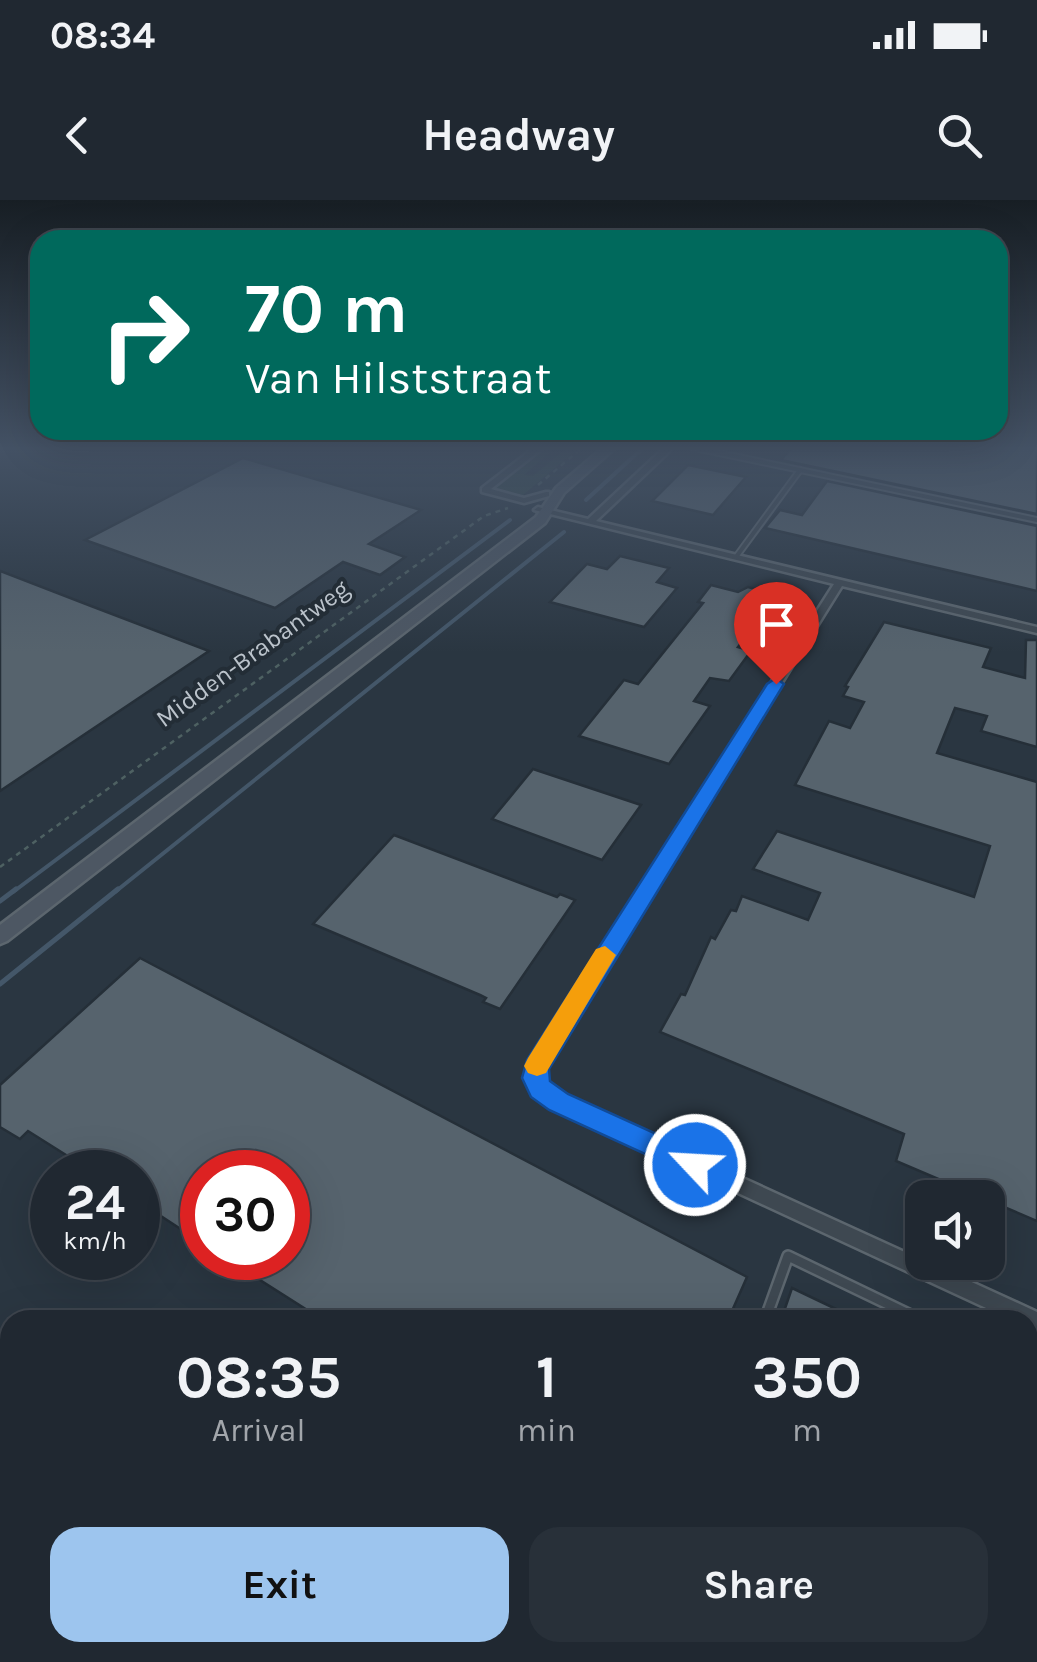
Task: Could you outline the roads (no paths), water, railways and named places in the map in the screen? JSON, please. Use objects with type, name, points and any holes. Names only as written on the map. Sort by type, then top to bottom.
[{"type":"street","points":[[0,936],[528,528],[539,515]]},
{"type":"street","points":[[563,515],[1037,630]]},
{"type":"street","points":[[590,522],[597,515]]},
{"type":"street","points":[[839,582],[542,1055],[534,1078],[540,1089],[558,1102],[1011,1310]]},
{"type":"lane","points":[[736,557],[767,515]]},
{"type":"lane","points":[[769,1310],[788,1256],[900,1310]]},
{"type":"waterway","points":[[13,892],[510,520]]},
{"type":"waterway","points":[[115,892],[564,532]]},
{"type":"waterway","points":[[0,901],[16,889]]},
{"type":"waterway","points":[[0,984],[118,889]]}]
